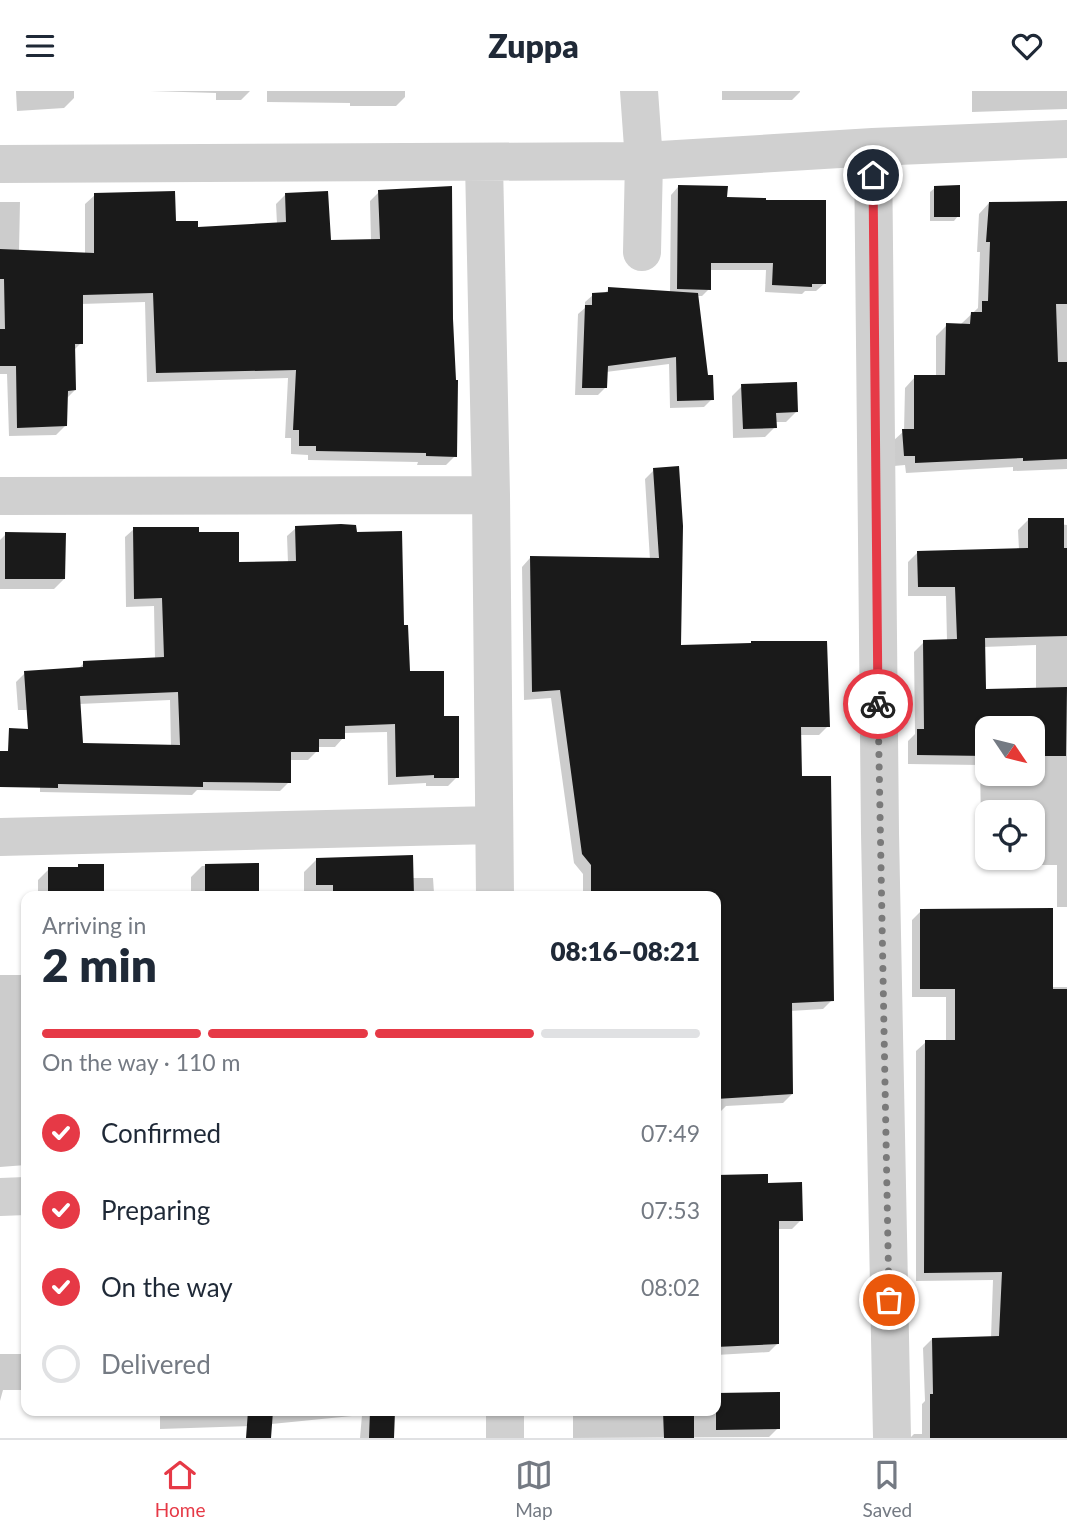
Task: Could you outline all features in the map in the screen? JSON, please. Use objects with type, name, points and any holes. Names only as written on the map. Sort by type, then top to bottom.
[{"type":"street","points":[[639,91],[644,161],[642,253]]},
{"type":"street","points":[[0,164],[644,161],[1067,139]]},
{"type":"street","points":[[873,148],[880,833],[892,1438]]},
{"type":"street","points":[[484,163],[495,891]]},
{"type":"street","points":[[0,496],[491,495]]},
{"type":"street","points":[[0,837],[493,825]]},
{"type":"street","points":[[0,1197],[21,1196]]},
{"type":"street","points":[[505,1416],[505,1438]]},
{"type":"building","points":[[678,185],[728,186],[727,197],[826,200],[826,284],[812,284],[812,287],[772,285],[773,263],[711,263],[711,290],[677,289]]},
{"type":"building","points":[[960,185],[960,217],[934,217],[934,186]]},
{"type":"building","points":[[452,186],[453,319],[458,380],[457,457],[426,456],[426,453],[316,451],[316,446],[299,446],[299,430],[293,430],[296,370],[156,373],[153,293],[83,295],[83,344],[75,344],[76,390],[68,391],[67,426],[17,428],[16,366],[0,366],[0,329],[5,329],[4,279],[0,279],[0,249],[94,253],[94,193],[175,191],[176,221],[198,221],[198,227],[286,222],[285,193],[328,191],[331,240],[380,239],[378,190]]},
{"type":"building","points":[[1067,201],[1067,304],[1056,304],[1058,362],[1067,362],[1067,459],[1023,461],[1023,458],[915,463],[915,456],[904,456],[902,429],[914,429],[914,375],[945,375],[946,323],[970,324],[971,312],[982,312],[982,301],[988,301],[990,242],[986,242],[989,202]]},
{"type":"building","points":[[608,287],[698,293],[708,375],[713,375],[714,400],[677,401],[676,357],[608,366],[607,388],[582,388],[585,305],[592,305],[592,293],[608,292]]},
{"type":"building","points":[[797,382],[798,412],[776,413],[777,428],[743,429],[741,384]]},
{"type":"building","points":[[679,466],[683,526],[681,645],[827,641],[830,727],[801,727],[802,776],[831,776],[834,1001],[792,1003],[793,1094],[721,1099],[721,891],[591,891],[591,865],[582,854],[560,690],[532,692],[530,556],[659,558],[653,468]]},
{"type":"building","points":[[1028,518],[1064,518],[1064,548],[1067,548],[1067,636],[985,638],[986,689],[1067,687],[1066,756],[1045,756],[1045,716],[975,716],[975,756],[917,755],[917,729],[924,729],[923,640],[957,639],[955,587],[918,587],[917,551],[1028,548]]},
{"type":"building","points":[[341,524],[356,525],[357,532],[402,531],[404,625],[408,625],[410,671],[444,671],[444,716],[459,716],[459,778],[434,778],[434,775],[396,777],[395,724],[345,726],[345,739],[319,739],[319,752],[291,752],[291,783],[203,782],[203,787],[58,784],[58,788],[0,787],[0,751],[8,751],[9,728],[28,729],[24,671],[83,667],[83,661],[164,657],[162,598],[134,599],[133,527],[199,527],[199,532],[239,532],[239,562],[296,561],[295,526]],"holes":[[[178,692],[180,745],[83,743],[80,696]]]},
{"type":"building","points":[[5,532],[66,533],[65,579],[5,579]]},
{"type":"building","points":[[413,855],[414,891],[333,891],[333,885],[316,885],[316,858]]},
{"type":"building","points":[[259,863],[259,891],[205,891],[205,864]]},
{"type":"building","points":[[78,864],[104,864],[104,891],[48,891],[48,867],[78,867]]},
{"type":"building","points":[[1053,908],[1053,989],[1067,989],[1067,1438],[930,1438],[930,1394],[933,1394],[932,1338],[999,1336],[1002,1272],[924,1273],[925,1040],[955,1040],[955,989],[920,989],[920,909]]},
{"type":"building","points":[[768,1174],[768,1183],[802,1182],[803,1221],[779,1221],[779,1344],[721,1347],[721,1175]]},
{"type":"building","points":[[780,1392],[780,1429],[716,1430],[716,1416],[721,1416],[721,1393]]},
{"type":"building","points":[[248,1416],[273,1416],[271,1438],[246,1438]]},
{"type":"building","points":[[370,1416],[395,1416],[394,1438],[369,1438]]},
{"type":"building","points":[[663,1416],[694,1416],[694,1438],[664,1438]]},
{"type":"way so far","points":[[878,704],[889,1300]]},
{"type":"route","points":[[873,175],[878,704]]}]
